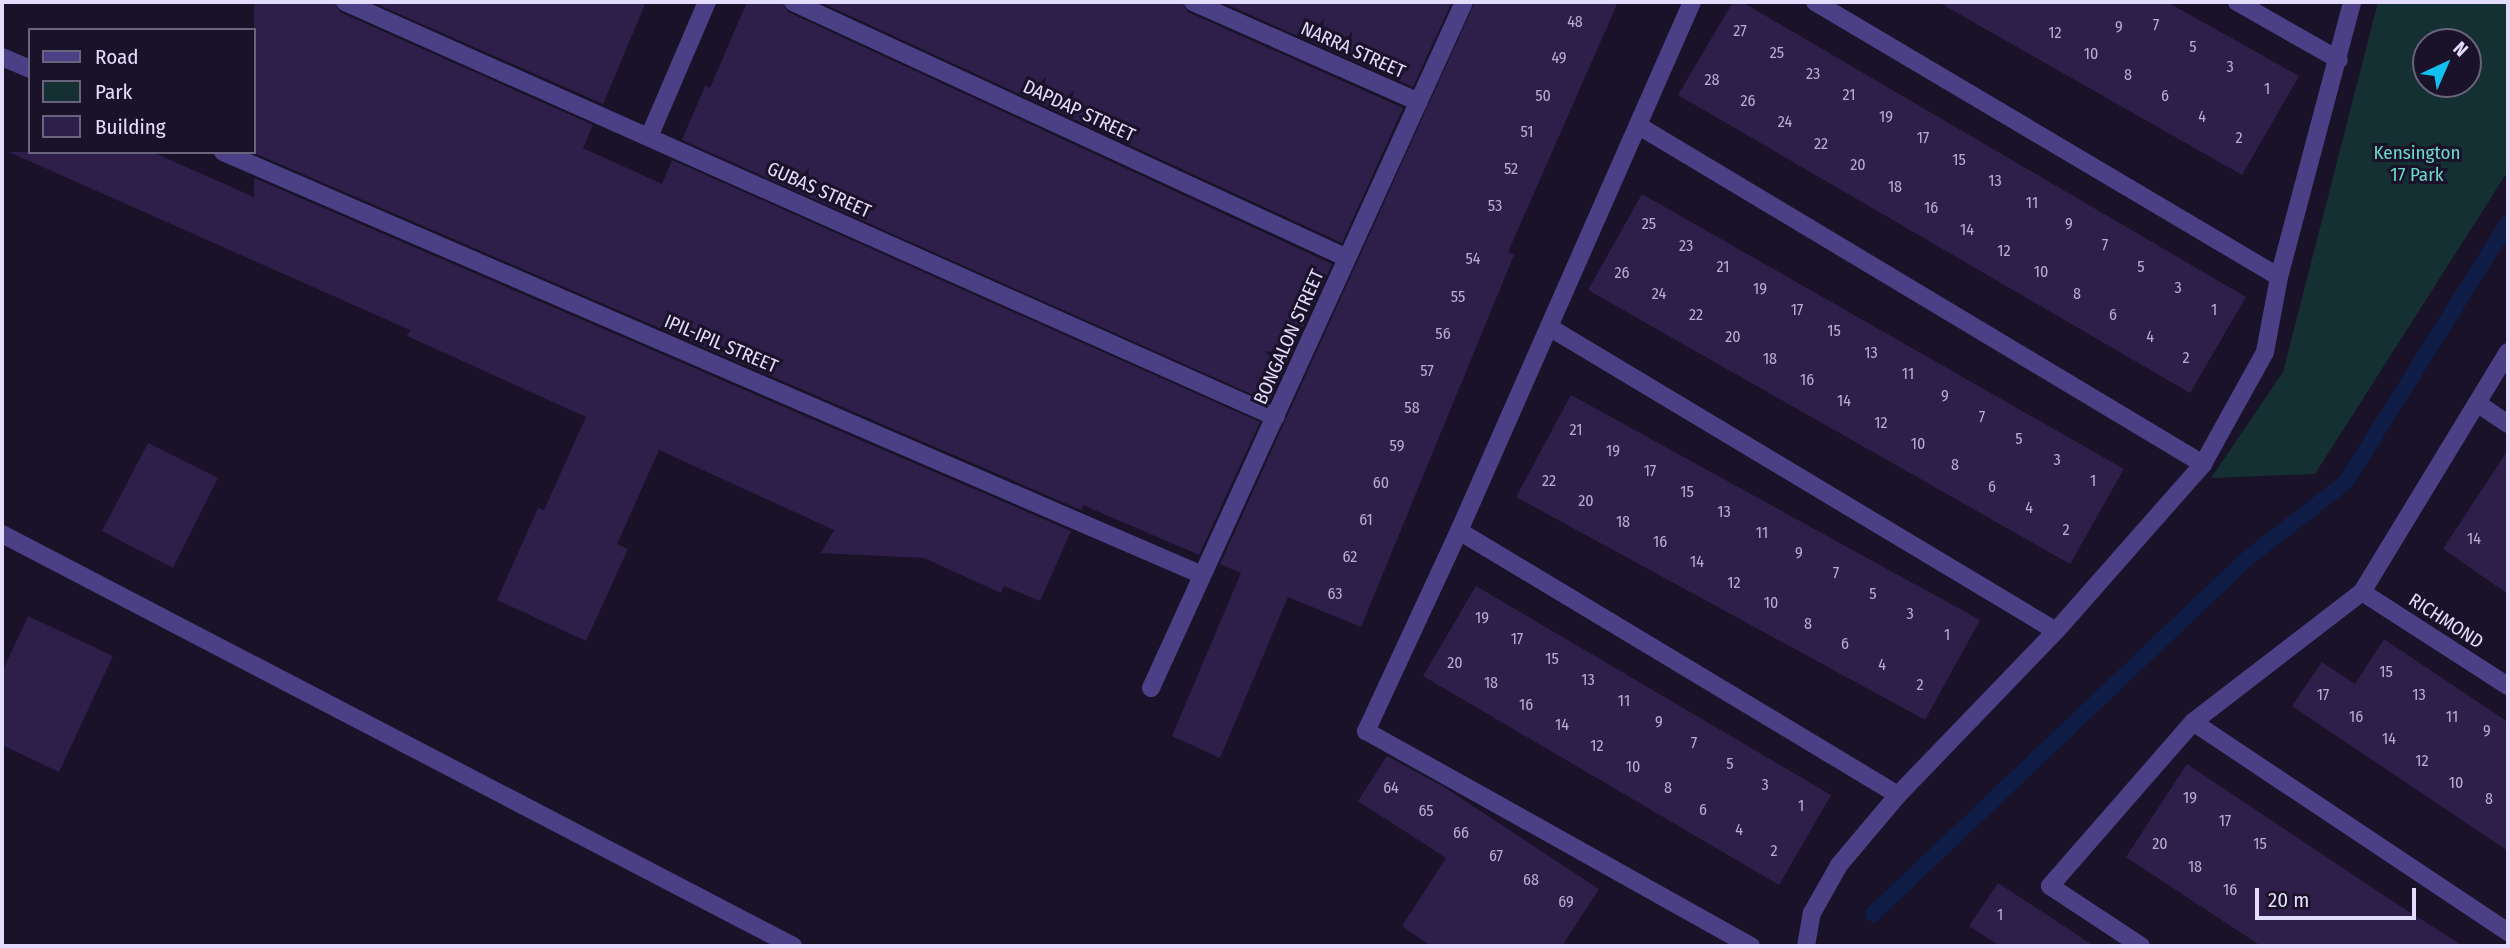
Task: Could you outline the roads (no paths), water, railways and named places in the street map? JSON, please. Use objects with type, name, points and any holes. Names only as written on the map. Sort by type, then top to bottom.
[{"type":"street","name":"GUBAS STREET","points":[[345,2],[1276,417]]},
{"type":"street","points":[[649,137],[707,2]]},
{"type":"street","name":"DAPDAP STREET","points":[[793,2],[1347,258]]},
{"type":"street","name":"NARRA STREET","points":[[1193,2],[1419,102]]},
{"type":"street","name":"BONGALON STREET","points":[[1151,688],[1464,2]]},
{"type":"street","points":[[1692,2],[1459,531],[1366,731],[1751,946]]},
{"type":"street","points":[[1815,2],[2279,277]]},
{"type":"street","points":[[2237,2],[2339,60]]},
{"type":"street","points":[[1806,946],[1812,913],[1839,865],[1898,795],[2056,631],[2203,464],[2264,352],[2279,277],[2339,60],[2351,2]]},
{"type":"street","points":[[2,57],[28,68]]},
{"type":"street","points":[[1639,126],[2203,464]]},
{"type":"street","name":"IPIL-IPIL STREET","points":[[228,154],[1202,575]]},
{"type":"street","points":[[1549,327],[2056,631]]},
{"type":"street","points":[[2141,946],[2050,886],[2193,722],[2362,592],[2508,352]]},
{"type":"street","points":[[2477,403],[2508,424]]},
{"type":"street","points":[[1459,531],[1898,795]]},
{"type":"street","points":[[2,534],[793,946]]},
{"type":"street","name":"RICHMOND","points":[[2362,592],[2508,686]]},
{"type":"street","points":[[2193,722],[2508,932]]},
{"type":"waterway","points":[[1873,914],[2249,557],[2346,482],[2508,223]]},
{"type":"park label","name":"Kensington 17 Park","points":[[2417,164]]}]
